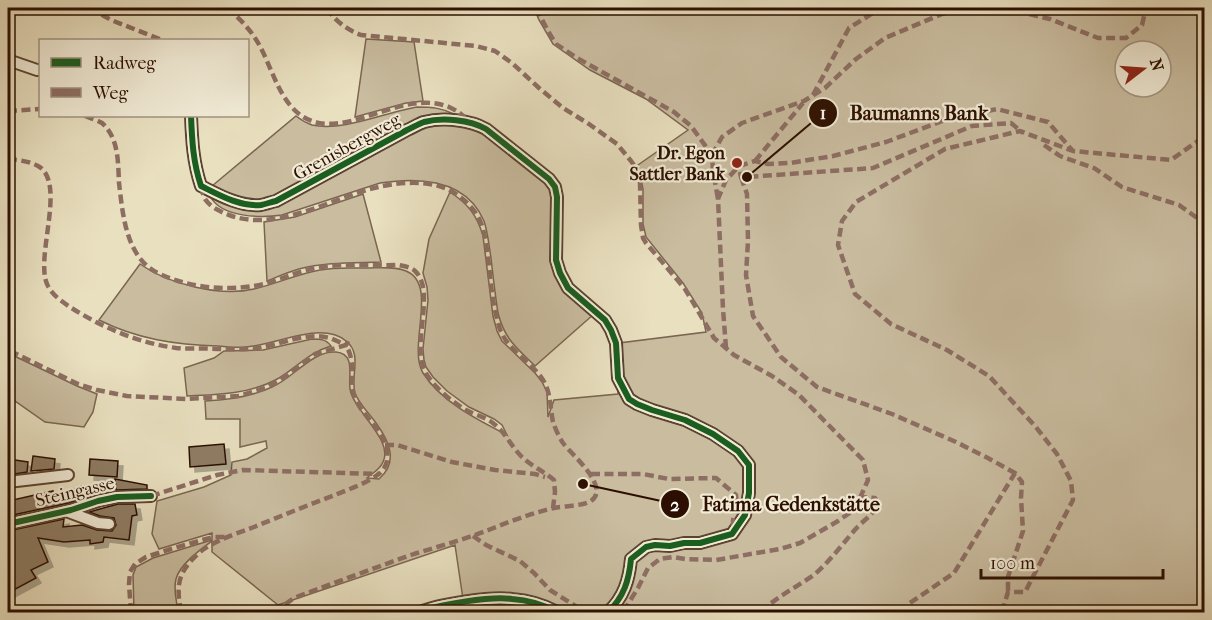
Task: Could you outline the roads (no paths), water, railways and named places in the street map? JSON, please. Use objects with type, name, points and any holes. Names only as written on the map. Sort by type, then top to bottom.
[{"type":"street","points":[[8,60],[39,70]]},
{"type":"street","name":"Grenisbergweg","points":[[191,117],[193,156],[201,186],[230,200],[247,204],[261,205],[276,201],[407,130],[424,122],[439,120],[467,121],[477,124],[549,179],[555,187],[557,197],[556,260],[560,273],[568,288],[605,320],[611,330],[616,343],[618,378],[629,399],[651,410],[685,420],[712,434],[738,451],[749,465],[749,493],[745,515],[732,534],[700,543],[646,547],[631,559],[624,592],[608,612]]},
{"type":"street","points":[[8,482],[68,475]]},
{"type":"street","name":"Steingasse","points":[[8,524],[117,497],[151,496]]},
{"type":"street","points":[[66,511],[98,524],[109,524]]},
{"type":"street","points":[[420,612],[461,602],[510,598],[557,612]]},
{"type":"place","name":"Dr. Egon Sattler Bank","points":[[737,163]]},
{"type":"place","name":"Baumanns Bank","points":[[747,177]]},
{"type":"place","name":"Fatima Gedenkstätte","points":[[583,484]]}]
